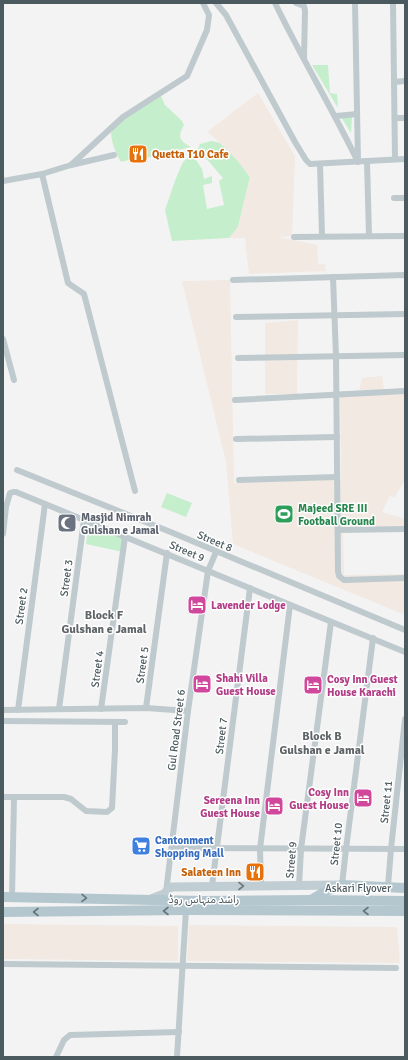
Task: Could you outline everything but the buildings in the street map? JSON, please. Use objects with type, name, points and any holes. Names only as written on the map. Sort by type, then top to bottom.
[{"type":"main road","points":[[150,900],[166,892],[171,887],[342,885],[405,888]]},
{"type":"main road","points":[[311,900],[326,891],[342,885]]},
{"type":"main road","name":"راشد منہاس روڈ","points":[[8,897],[203,901],[311,900]]},
{"type":"main road","points":[[255,900],[255,903],[258,905],[290,907],[303,911]]},
{"type":"main road","name":"Askari Flyover","points":[[311,900],[405,901]]},
{"type":"main road","points":[[203,901],[222,905],[242,906],[247,908],[248,911]]},
{"type":"main road","name":"راشد منہاس روڈ","points":[[3,912],[186,910],[405,911]]},
{"type":"street","points":[[71,165],[123,116],[187,76],[208,30],[209,15],[203,3]]},
{"type":"street","points":[[216,3],[226,15],[306,160],[310,164],[405,159]]},
{"type":"street","points":[[275,3],[304,60],[336,116],[358,162]]},
{"type":"street","points":[[296,3],[304,6],[306,11],[304,60]]},
{"type":"street","points":[[355,3],[358,162]]},
{"type":"street","points":[[393,3],[395,159]]},
{"type":"street","points":[[394,82],[405,81]]},
{"type":"street","points":[[336,116],[357,114]]},
{"type":"street","points":[[395,118],[405,118]]},
{"type":"street","points":[[3,181],[42,174],[71,165],[114,155]]},
{"type":"street","points":[[367,161],[369,236]]},
{"type":"street","points":[[320,164],[322,236]]},
{"type":"street","points":[[42,174],[68,282],[84,294],[135,492]]},
{"type":"street","points":[[394,198],[405,198]]},
{"type":"street","points":[[294,237],[405,236]]},
{"type":"street","points":[[233,280],[405,275]]},
{"type":"street","points":[[333,277],[336,356],[339,576],[344,580],[405,578]]},
{"type":"street","points":[[236,318],[405,314]]},
{"type":"street","points":[[3,339],[14,380]]},
{"type":"street","points":[[238,358],[405,355]]},
{"type":"street","points":[[235,400],[405,391]]},
{"type":"street","points":[[236,439],[337,437]]},
{"type":"street","name":"Street 8","points":[[18,470],[405,630]]},
{"type":"street","points":[[239,480],[337,477]]},
{"type":"street","name":"Street 9","points":[[3,534],[6,507],[10,493],[13,492],[167,553],[405,652]]},
{"type":"street","name":"Street 2","points":[[18,710],[45,504]]},
{"type":"street","name":"Street 3","points":[[59,709],[84,520]]},
{"type":"street","points":[[338,530],[405,528]]},
{"type":"street","name":"Street 4","points":[[101,709],[125,536]]},
{"type":"street","name":"Gul Road Street 6","points":[[166,892],[188,711],[208,571],[216,552]]},
{"type":"street","name":"Street 5","points":[[146,708],[167,553]]},
{"type":"street","name":"Street 7","points":[[212,886],[250,588]]},
{"type":"street","points":[[261,886],[260,849],[290,605]]},
{"type":"street","name":"Street 9","points":[[299,886],[301,849],[331,622]]},
{"type":"street","name":"Street 10","points":[[342,885],[373,638]]},
{"type":"street","points":[[3,710],[146,708],[188,711]]},
{"type":"street","name":"Street 11","points":[[388,886],[405,719]]},
{"type":"street","points":[[3,722],[125,722]]},
{"type":"street","points":[[3,798],[64,797],[71,798],[86,811],[107,812],[110,810],[112,808],[115,722]]},
{"type":"street","points":[[8,897],[14,797]]},
{"type":"street","points":[[172,848],[405,849]]},
{"type":"street","points":[[178,1057],[186,910]]},
{"type":"street","points":[[3,964],[396,968]]},
{"type":"street","points":[[56,1057],[64,1040],[70,1036],[179,1032]]},
{"type":"green space","points":[[312,65],[328,65],[330,93],[337,94],[338,108]]},
{"type":"green space","points":[[161,96],[165,105],[182,121],[184,125],[180,136],[184,143],[191,147],[174,151],[166,150],[162,155],[145,158],[144,156],[121,162],[114,147],[111,130],[124,119]]},
{"type":"green space","points":[[341,117],[352,117],[351,133]]},
{"type":"green space","points":[[211,141],[220,143],[239,162],[250,177],[238,227],[229,238],[172,241],[165,210],[183,162],[192,154],[202,169],[204,179],[212,176],[212,183],[203,185],[207,209],[224,205],[219,181],[223,178],[198,149],[200,144]]},
{"type":"green space","points":[[167,493],[192,503],[186,517],[161,507]]},
{"type":"green space","points":[[89,523],[125,537],[123,552],[86,544]]},
{"type":"sand","points":[[258,93],[295,156],[292,236],[279,237],[317,245],[318,264],[325,264],[326,271],[249,274],[245,238],[229,238],[238,227],[250,177],[230,153],[207,132]]},
{"type":"sand","points":[[230,280],[234,483],[341,479],[340,391],[359,392],[362,378],[382,376],[384,390],[405,388],[405,480],[394,498],[390,495],[382,512],[405,519],[405,526],[366,526],[343,533],[344,575],[405,574],[405,615],[233,544],[226,462],[182,281]]},
{"type":"sand","points":[[298,320],[297,394],[265,394],[265,323]]},
{"type":"sand","points":[[3,924],[178,926],[178,961],[3,959]]},
{"type":"sand","points":[[189,925],[397,927],[400,963],[187,961]]},
{"type":"place","name":"Quetta T10 Cafe","points":[[138,154]]},
{"type":"place","name":"Majeed SRE III Football Ground","points":[[284,514]]},
{"type":"place","name":"Masjid Nimrah Gulshan e Jamal","points":[[67,523]]},
{"type":"place","name":"Lavender Lodge","points":[[197,605]]},
{"type":"place","name":"Shahi Villa Guest House","points":[[202,684]]},
{"type":"place","name":"Cosy Inn Guest House Karachi","points":[[313,685]]},
{"type":"place","name":"Cosy Inn Guest House","points":[[363,798]]},
{"type":"place","name":"Sereena Inn Guest House","points":[[274,806]]},
{"type":"place","name":"Cantonment Shopping Mall","points":[[141,846]]},
{"type":"place","name":"Salateen Inn","points":[[255,872]]},
{"type":"district","name":"Block F Gulshan e Jamal","points":[[104,622]]},
{"type":"district","name":"Block B Gulshan e Jamal","points":[[322,743]]}]
